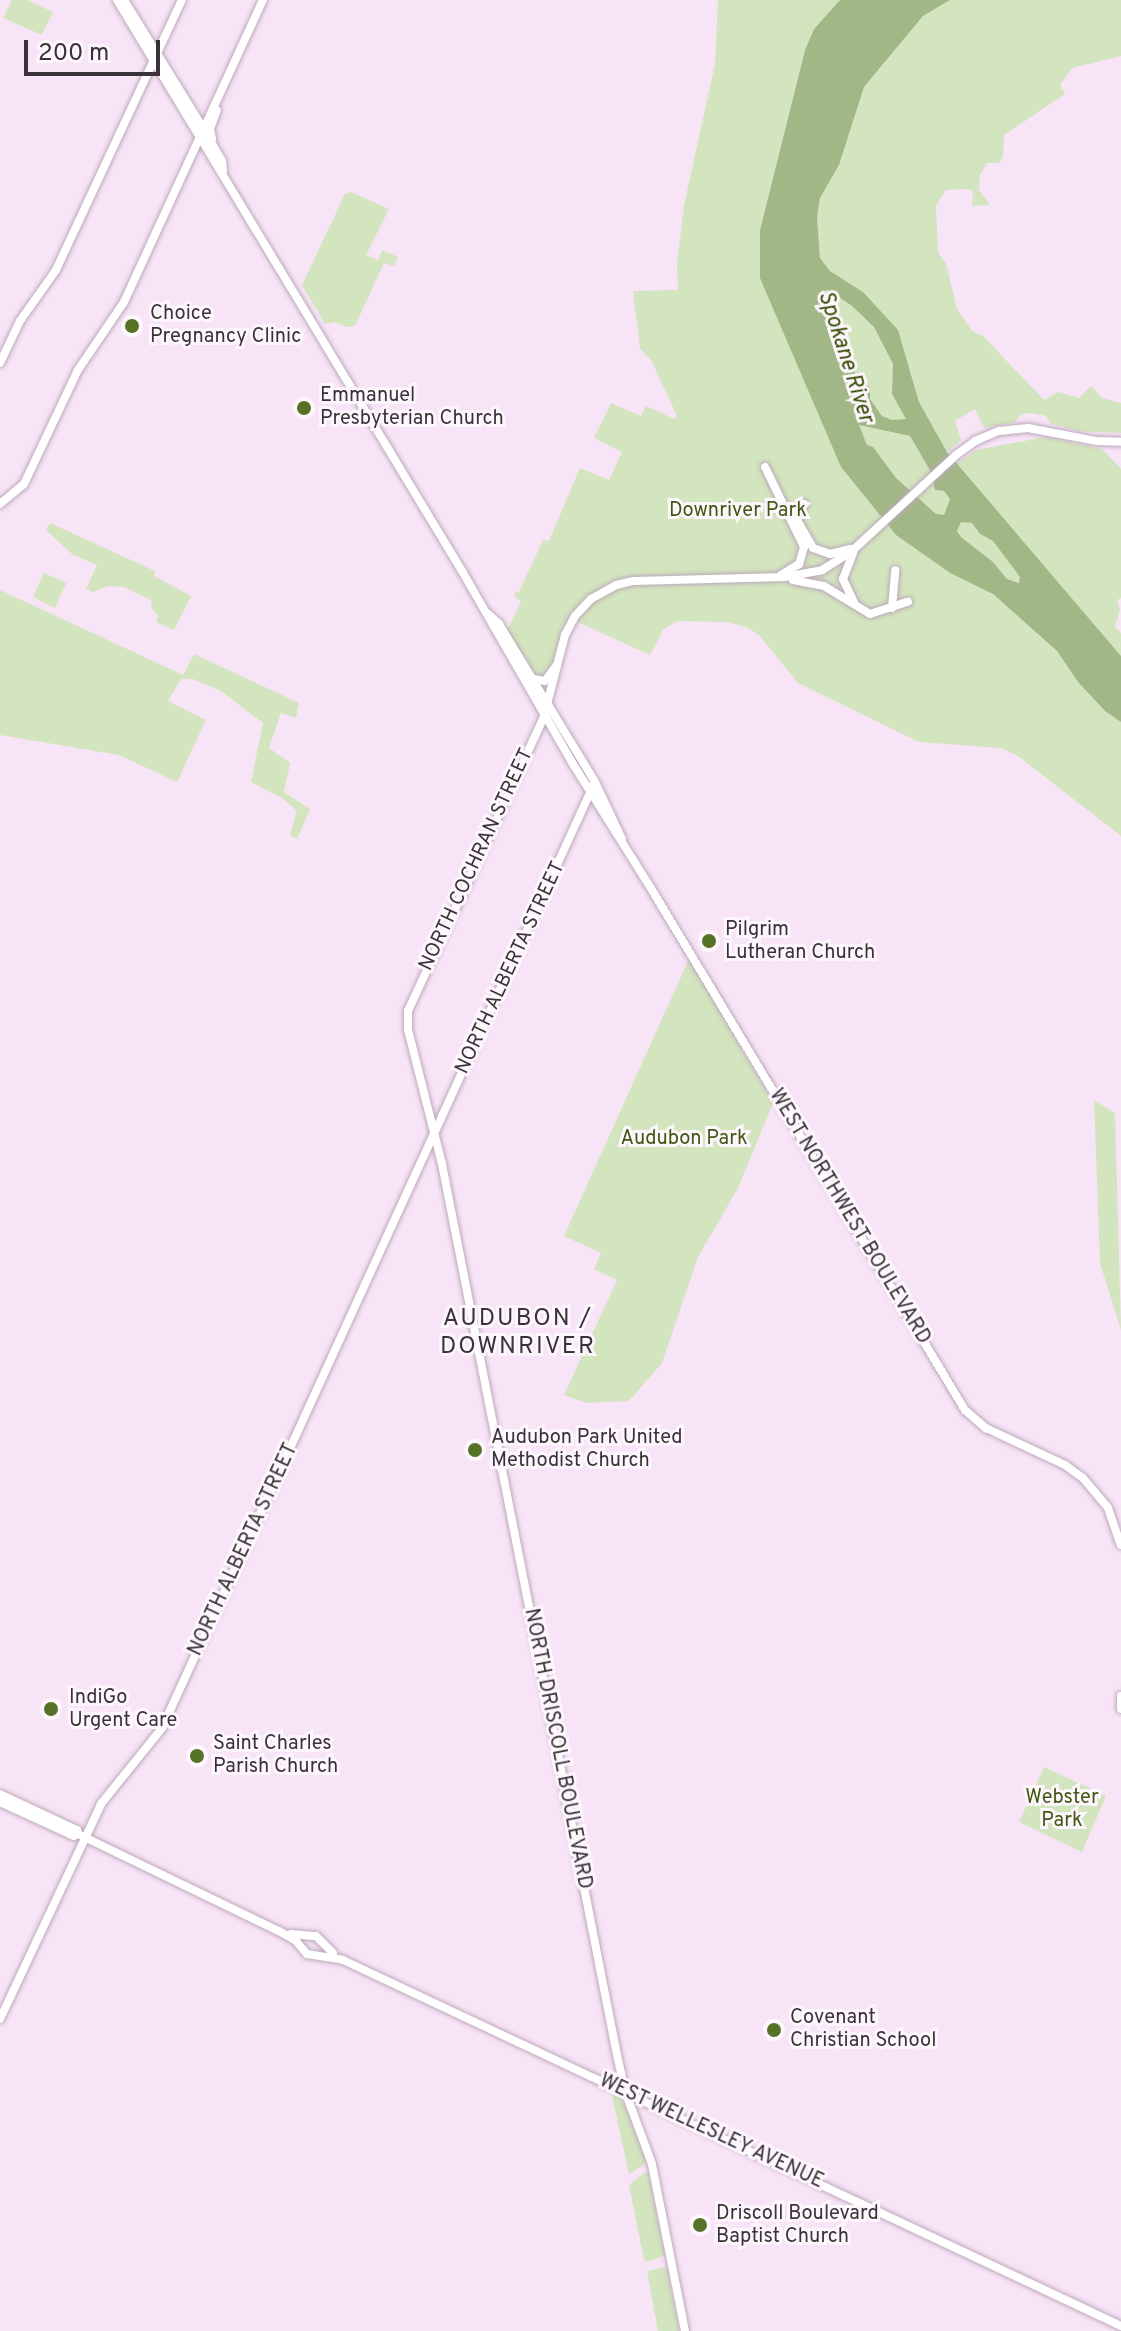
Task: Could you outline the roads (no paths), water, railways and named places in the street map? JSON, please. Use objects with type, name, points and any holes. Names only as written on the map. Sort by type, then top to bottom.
[{"type":"main road","points":[[117,0],[210,158],[223,172]]},
{"type":"main road","points":[[124,0],[203,128],[223,172]]},
{"type":"main road","points":[[0,363],[20,321],[56,270],[182,0]]},
{"type":"main road","points":[[0,504],[24,484],[78,370],[124,302],[263,0]]},
{"type":"main road","points":[[144,31],[158,35],[170,27]]},
{"type":"main road","points":[[214,148],[210,129],[217,99]]},
{"type":"main road","points":[[188,160],[195,156],[210,158]]},
{"type":"main road","name":"WEST NORTHWEST BOULEVARD","points":[[223,172],[488,614],[499,624],[595,782],[619,826],[622,839]]},
{"type":"main road","points":[[772,578],[822,570],[861,543],[975,441],[1028,428],[1089,440],[1121,442]]},
{"type":"main road","points":[[765,467],[803,543],[803,556],[792,570],[772,578]]},
{"type":"main road","points":[[793,521],[802,503],[797,520],[807,540],[817,550],[834,554],[861,543]]},
{"type":"main road","points":[[856,607],[843,575],[861,543]]},
{"type":"main road","points":[[892,608],[895,570]]},
{"type":"main road","points":[[772,578],[818,584],[874,615],[908,602]]},
{"type":"main road","name":"NORTH COCHRAN STREET","points":[[410,1005],[544,716],[565,635],[575,616],[591,599],[616,585],[634,581],[772,578]]},
{"type":"main road","name":"WEST NORTHWEST BOULEVARD","points":[[488,614],[491,627],[544,716],[622,839],[965,1410],[986,1428],[1065,1465],[1083,1478],[1108,1508],[1121,1545]]},
{"type":"main road","points":[[533,679],[545,681],[558,663]]},
{"type":"main road","name":"NORTH ALBERTA STREET","points":[[0,2019],[82,1836],[108,1792],[162,1728],[595,782]]},
{"type":"main road","name":"NORTH DRISCOLL BOULEVARD","points":[[410,1005],[408,1030],[442,1164],[625,2091],[652,2164],[685,2331]]},
{"type":"main road","name":"NORTH DRISCOLL BOULEVARD","points":[[442,1164],[440,1138],[447,1107]]},
{"type":"main road","name":"NORTH ALBERTA STREET","points":[[426,1153],[428,1109]]},
{"type":"main road","points":[[1121,1693],[1121,1709]]},
{"type":"main road","points":[[0,1794],[77,1830],[82,1836]]},
{"type":"main road","points":[[0,1802],[82,1836],[304,1942]]},
{"type":"main road","points":[[316,1936],[319,1949],[307,1954],[304,1942],[316,1936]]},
{"type":"main road","name":"WEST WELLESLEY AVENUE","points":[[319,1949],[1121,2326]]},
{"type":"water","name":"Spokane River","points":[[840,0],[950,0],[923,16],[864,87],[839,165],[820,198],[817,217],[820,258],[830,271],[863,292],[898,330],[919,402],[947,452],[1121,656],[1121,722],[1105,711],[1078,682],[1057,651],[993,594],[950,573],[896,535],[841,467],[760,278],[760,230],[805,50],[814,29]],"holes":[[[828,290],[852,306],[874,327],[893,364],[892,394],[906,419],[892,420],[882,416],[870,399],[870,387],[858,378],[830,329],[821,292]],[[859,425],[910,436],[931,472],[935,490],[944,491],[950,499],[944,515],[936,514],[896,478],[873,447],[867,445]],[[961,522],[972,523],[980,534],[993,541],[1020,577],[1019,583],[1007,579],[993,562],[957,531]]]},
{"type":"place","name":"Choice Pregnancy Clinic","points":[[132,326]]},
{"type":"place","name":"Emmanuel Presbyterian Church","points":[[304,408]]},
{"type":"place","name":"Pilgrim Lutheran Church","points":[[709,941]]},
{"type":"place","name":"Audubon Park United Methodist Church","points":[[475,1450]]},
{"type":"place","name":"IndiGo Urgent Care","points":[[51,1709]]},
{"type":"place","name":"Saint Charles Parish Church","points":[[197,1756]]},
{"type":"place","name":"Covenant Christian School","points":[[774,2030]]},
{"type":"place","name":"Driscoll Boulevard Baptist Church","points":[[700,2225]]},
{"type":"district","name":"AUDUBON / DOWNRIVER","points":[[518,1334]]},
{"type":"park label","name":"Downriver Park","points":[[738,511]]},
{"type":"park label","name":"Audubon Park","points":[[684,1139]]},
{"type":"park label","name":"Webster Park","points":[[1062,1810]]}]
